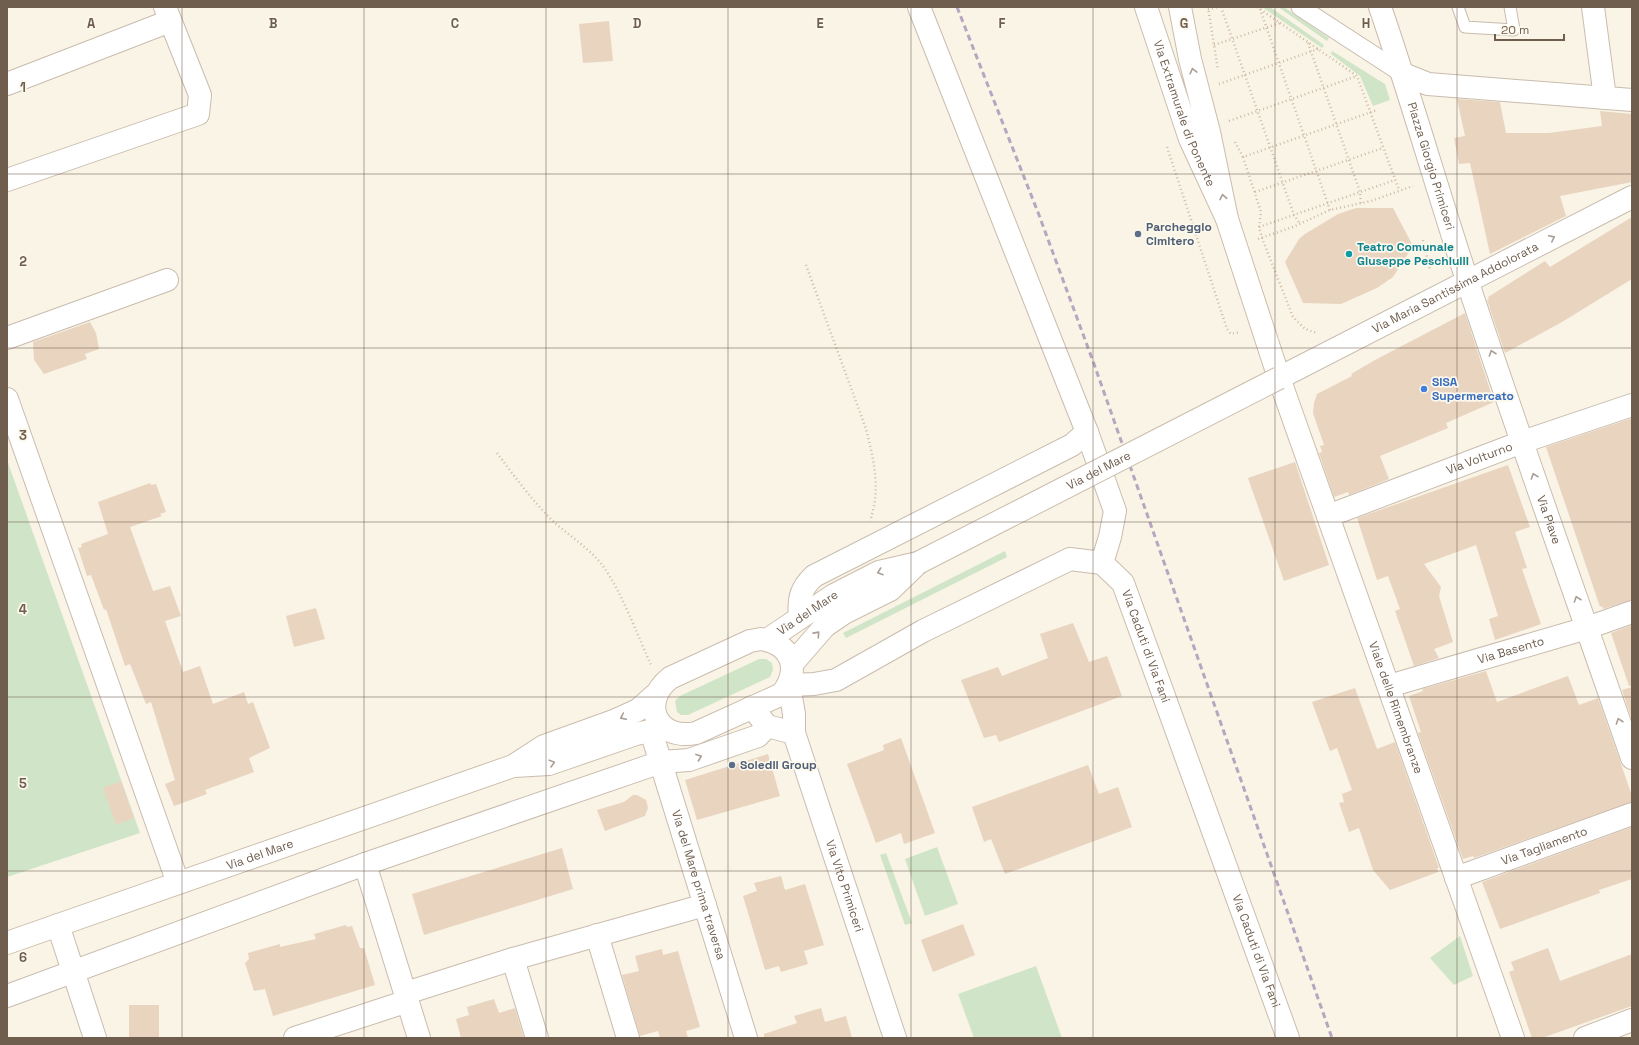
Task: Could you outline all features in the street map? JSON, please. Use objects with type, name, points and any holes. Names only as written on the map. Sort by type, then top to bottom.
[{"type":"street","points":[[791,675],[814,684],[836,680],[923,631],[1070,559],[1102,563],[1110,537],[1115,511],[1087,432],[919,7]]},
{"type":"street","name":"Via Extramurale di Ponente","points":[[1146,7],[1190,139],[1227,219],[1279,378]]},
{"type":"street","name":"Via Extramurale di Ponente","points":[[1180,7],[1198,90],[1209,132],[1227,219]]},
{"type":"street","points":[[1300,7],[1403,74],[1428,84],[1632,100]]},
{"type":"street","name":"Piazza Giorgio Primiceri","points":[[1380,7],[1403,74],[1412,110],[1467,281]]},
{"type":"street","points":[[1593,7],[1605,98]]},
{"type":"street","points":[[7,84],[167,14],[200,95],[198,114],[7,180]]},
{"type":"street","name":"Via Maria Santissima Addolorata","points":[[1279,378],[1632,197]]},
{"type":"street","points":[[7,338],[167,280]]},
{"type":"street","name":"Via Piave","points":[[1467,281],[1632,758]]},
{"type":"street","name":"Viale delle Rimembranze","points":[[1279,378],[1513,1038]]},
{"type":"street","name":"Via del Mare","points":[[767,640],[800,616],[834,595],[879,572],[918,563],[1279,378]]},
{"type":"street","points":[[7,399],[178,883]]},
{"type":"street","name":"Via Volturno","points":[[1328,516],[1522,442],[1632,405]]},
{"type":"street","points":[[800,616],[800,595],[806,584],[814,576],[1072,445],[1087,432]]},
{"type":"street","name":"Via del Mare","points":[[513,766],[548,764],[636,734],[657,730],[685,735],[696,733],[782,694],[791,675],[825,626],[844,613],[890,590],[918,563]]},
{"type":"street","name":"Via Caduti di Via Fani","points":[[1102,563],[1123,583],[1288,1038]]},
{"type":"street","name":"Via Basento","points":[[1389,686],[1587,628],[1632,612]]},
{"type":"street","name":"Via del Mare","points":[[7,943],[513,766],[544,746],[616,720],[638,710],[670,678],[750,641],[767,640],[781,646],[788,654],[791,675]]},
{"type":"street","name":"Via Vito Primiceri","points":[[791,675],[794,733],[895,1038]]},
{"type":"street","points":[[657,730],[654,707],[658,690]]},
{"type":"street","points":[[752,707],[767,726],[794,733]]},
{"type":"street","points":[[7,996],[365,864],[661,762],[690,760],[758,736],[767,726]]},
{"type":"street","name":"Via del Mare prima traversa","points":[[657,730],[661,762],[746,1038]]},
{"type":"street","name":"Via Tagliamento","points":[[1456,878],[1632,814]]},
{"type":"street","points":[[365,864],[419,1038]]},
{"type":"street","points":[[302,1037],[513,959],[705,905]]},
{"type":"street","points":[[58,925],[95,1038]]},
{"type":"street","points":[[597,935],[628,1038]]},
{"type":"street","points":[[513,959],[537,1038]]},
{"type":"street","points":[[1585,1038],[1632,1020]]},
{"type":"lane","points":[[1458,7],[1465,27],[1514,30],[1510,7]]},
{"type":"path","points":[[1208,9],[1220,7],[1258,111],[1282,183],[1294,215],[1300,224]]},
{"type":"path","points":[[1259,8],[1357,76],[1399,190]]},
{"type":"path","points":[[1259,8],[1330,210]]},
{"type":"path","points":[[1214,45],[1280,23]]},
{"type":"path","points":[[1308,42],[1360,192],[1361,203]]},
{"type":"path","points":[[1198,90],[1318,49]]},
{"type":"path","points":[[1227,122],[1357,76]]},
{"type":"path","points":[[1243,157],[1377,110]]},
{"type":"path","points":[[1234,138],[1243,157],[1261,212],[1259,227],[1262,238],[1293,317],[1305,329],[1320,334]]},
{"type":"path","points":[[1166,142],[1227,329],[1231,334],[1235,334],[1261,323]]},
{"type":"path","points":[[1255,192],[1383,148]]},
{"type":"path","points":[[1236,246],[1300,224],[1330,210],[1361,203],[1434,178]]},
{"type":"path","points":[[1259,227],[1395,180]]},
{"type":"path","points":[[1423,240],[1430,270]]},
{"type":"path","points":[[806,265],[866,429],[872,453],[876,481],[875,508],[868,527]]},
{"type":"path","points":[[497,453],[532,499],[602,566],[613,584],[658,690]]},
{"type":"green space","points":[[1262,7],[1270,7],[1324,45],[1322,48]]},
{"type":"green space","points":[[1278,7],[1284,7],[1329,38],[1327,41]]},
{"type":"green space","points":[[1332,51],[1385,84],[1390,100],[1373,106],[1360,76],[1331,54]]},
{"type":"green space","points":[[7,460],[140,833],[7,877]]},
{"type":"green space","points":[[1005,551],[1007,557],[846,638],[843,633]]},
{"type":"green space","points":[[759,659],[766,659],[772,663],[773,670],[770,677],[688,715],[681,715],[677,712],[675,701],[680,696]]},
{"type":"green space","points":[[937,847],[958,904],[925,916],[905,859]]},
{"type":"green space","points":[[886,853],[912,923],[905,925],[880,855]]},
{"type":"green space","points":[[1460,936],[1473,976],[1454,985],[1430,958]]},
{"type":"green space","points":[[1036,966],[1062,1038],[974,1038],[958,994]]},
{"type":"building","points":[[609,21],[613,61],[583,63],[579,24]]},
{"type":"building","points":[[1457,99],[1500,102],[1506,133],[1549,133],[1602,126],[1600,111],[1632,114],[1632,182],[1560,196],[1566,216],[1490,254],[1470,163],[1459,164],[1454,138],[1465,136]]},
{"type":"building","name":"Teatro Comunale Giuseppe Peschiulli","points":[[1356,208],[1393,208],[1413,246],[1393,277],[1377,288],[1341,304],[1303,303],[1285,262],[1299,239],[1305,234],[1338,214]]},
{"type":"building","points":[[1632,217],[1632,279],[1562,322],[1505,353],[1487,300],[1489,299],[1488,297],[1545,261],[1550,267]]},
{"type":"building","points":[[1465,313],[1494,402],[1446,423],[1448,428],[1380,456],[1389,479],[1349,495],[1348,492],[1334,497],[1319,453],[1322,452],[1320,446],[1324,445],[1313,413],[1317,394],[1352,376],[1351,374],[1375,360]]},
{"type":"building","points":[[90,322],[96,333],[99,349],[85,354],[87,359],[44,374],[34,360],[33,342]]},
{"type":"building","points":[[1632,418],[1632,600],[1603,609],[1602,606],[1600,607],[1546,447]]},
{"type":"building","points":[[1295,462],[1329,565],[1284,581],[1248,478]]},
{"type":"building","points":[[1508,465],[1530,527],[1515,532],[1527,568],[1522,569],[1541,624],[1495,640],[1489,619],[1498,616],[1476,545],[1424,564],[1441,587],[1439,596],[1453,642],[1434,649],[1439,658],[1414,666],[1395,611],[1400,609],[1388,576],[1377,580],[1357,518]]},
{"type":"building","points":[[150,483],[151,485],[156,484],[166,512],[160,514],[162,516],[130,527],[153,591],[170,586],[181,616],[165,621],[183,672],[200,666],[213,704],[244,692],[248,704],[253,702],[270,748],[249,758],[254,772],[205,790],[207,794],[174,806],[165,784],[175,780],[151,702],[146,704],[130,664],[125,666],[106,609],[104,610],[91,575],[87,576],[78,548],[82,547],[81,544],[108,534],[98,502]]},
{"type":"building","points":[[316,608],[325,639],[294,647],[286,616]]},
{"type":"building","points":[[1073,623],[1089,662],[1107,656],[1122,696],[999,742],[996,735],[984,738],[961,680],[998,667],[1002,676],[1048,658],[1040,634]]},
{"type":"building","points":[[1632,625],[1632,686],[1629,686],[1611,633]]},
{"type":"building","points":[[1486,671],[1497,702],[1568,676],[1579,705],[1598,698],[1632,796],[1632,802],[1474,858],[1473,856],[1463,859],[1418,733],[1421,732],[1409,696],[1423,691],[1422,689]]},
{"type":"building","points":[[1632,687],[1632,720],[1622,690]]},
{"type":"building","points":[[1355,688],[1377,749],[1395,742],[1439,868],[1437,868],[1438,872],[1390,890],[1373,870],[1359,828],[1349,832],[1339,803],[1344,802],[1342,794],[1352,790],[1337,748],[1330,751],[1312,702]]},
{"type":"building","points":[[901,738],[935,833],[904,844],[901,833],[876,843],[847,764],[884,750],[883,745]]},
{"type":"building","points":[[768,754],[780,796],[697,820],[685,780]]},
{"type":"building","points":[[1088,765],[1099,794],[1118,787],[1132,827],[1005,874],[991,839],[984,842],[972,807]]},
{"type":"building","points":[[121,781],[134,818],[116,825],[103,788]]},
{"type":"building","points":[[633,795],[637,795],[646,800],[648,808],[645,816],[605,831],[597,810],[624,802]]},
{"type":"building","points":[[1632,827],[1632,879],[1599,890],[1600,893],[1500,929],[1482,882]]},
{"type":"building","points":[[562,848],[573,889],[424,935],[412,894]]},
{"type":"building","points":[[781,876],[785,890],[805,884],[824,945],[804,951],[808,964],[781,972],[779,966],[765,970],[743,896],[757,891],[754,883]]},
{"type":"building","points":[[963,924],[975,955],[933,972],[921,940]]},
{"type":"building","points":[[346,925],[347,927],[352,926],[360,948],[364,948],[375,985],[273,1016],[265,989],[254,991],[245,963],[249,959],[248,953],[280,944],[280,947],[316,939],[314,934]]},
{"type":"building","points":[[1548,948],[1560,981],[1632,954],[1632,1006],[1542,1038],[1532,1038],[1509,972],[1514,970],[1511,962]]},
{"type":"building","points":[[662,949],[663,955],[678,951],[700,1027],[686,1031],[688,1038],[660,1038],[658,1031],[640,1036],[622,975],[639,971],[635,956]]},
{"type":"building","points":[[494,999],[499,1013],[515,1008],[524,1038],[461,1038],[456,1019],[469,1015],[467,1007]]},
{"type":"building","points":[[129,1005],[159,1005],[159,1038],[129,1038]]},
{"type":"building","points":[[821,1008],[825,1022],[846,1016],[852,1038],[764,1038],[764,1034],[797,1023],[794,1016]]},
{"type":"railway","points":[[957,7],[1039,215],[1094,364],[1332,1038]]},
{"type":"place","name":"Parcheggio Cimitero","points":[[1138,234]]},
{"type":"place","name":"Teatro Comunale Giuseppe Peschiulli","points":[[1349,254]]},
{"type":"place","name":"SISA Supermercato","points":[[1424,389]]},
{"type":"place","name":"Soledil Group","points":[[732,765]]}]
